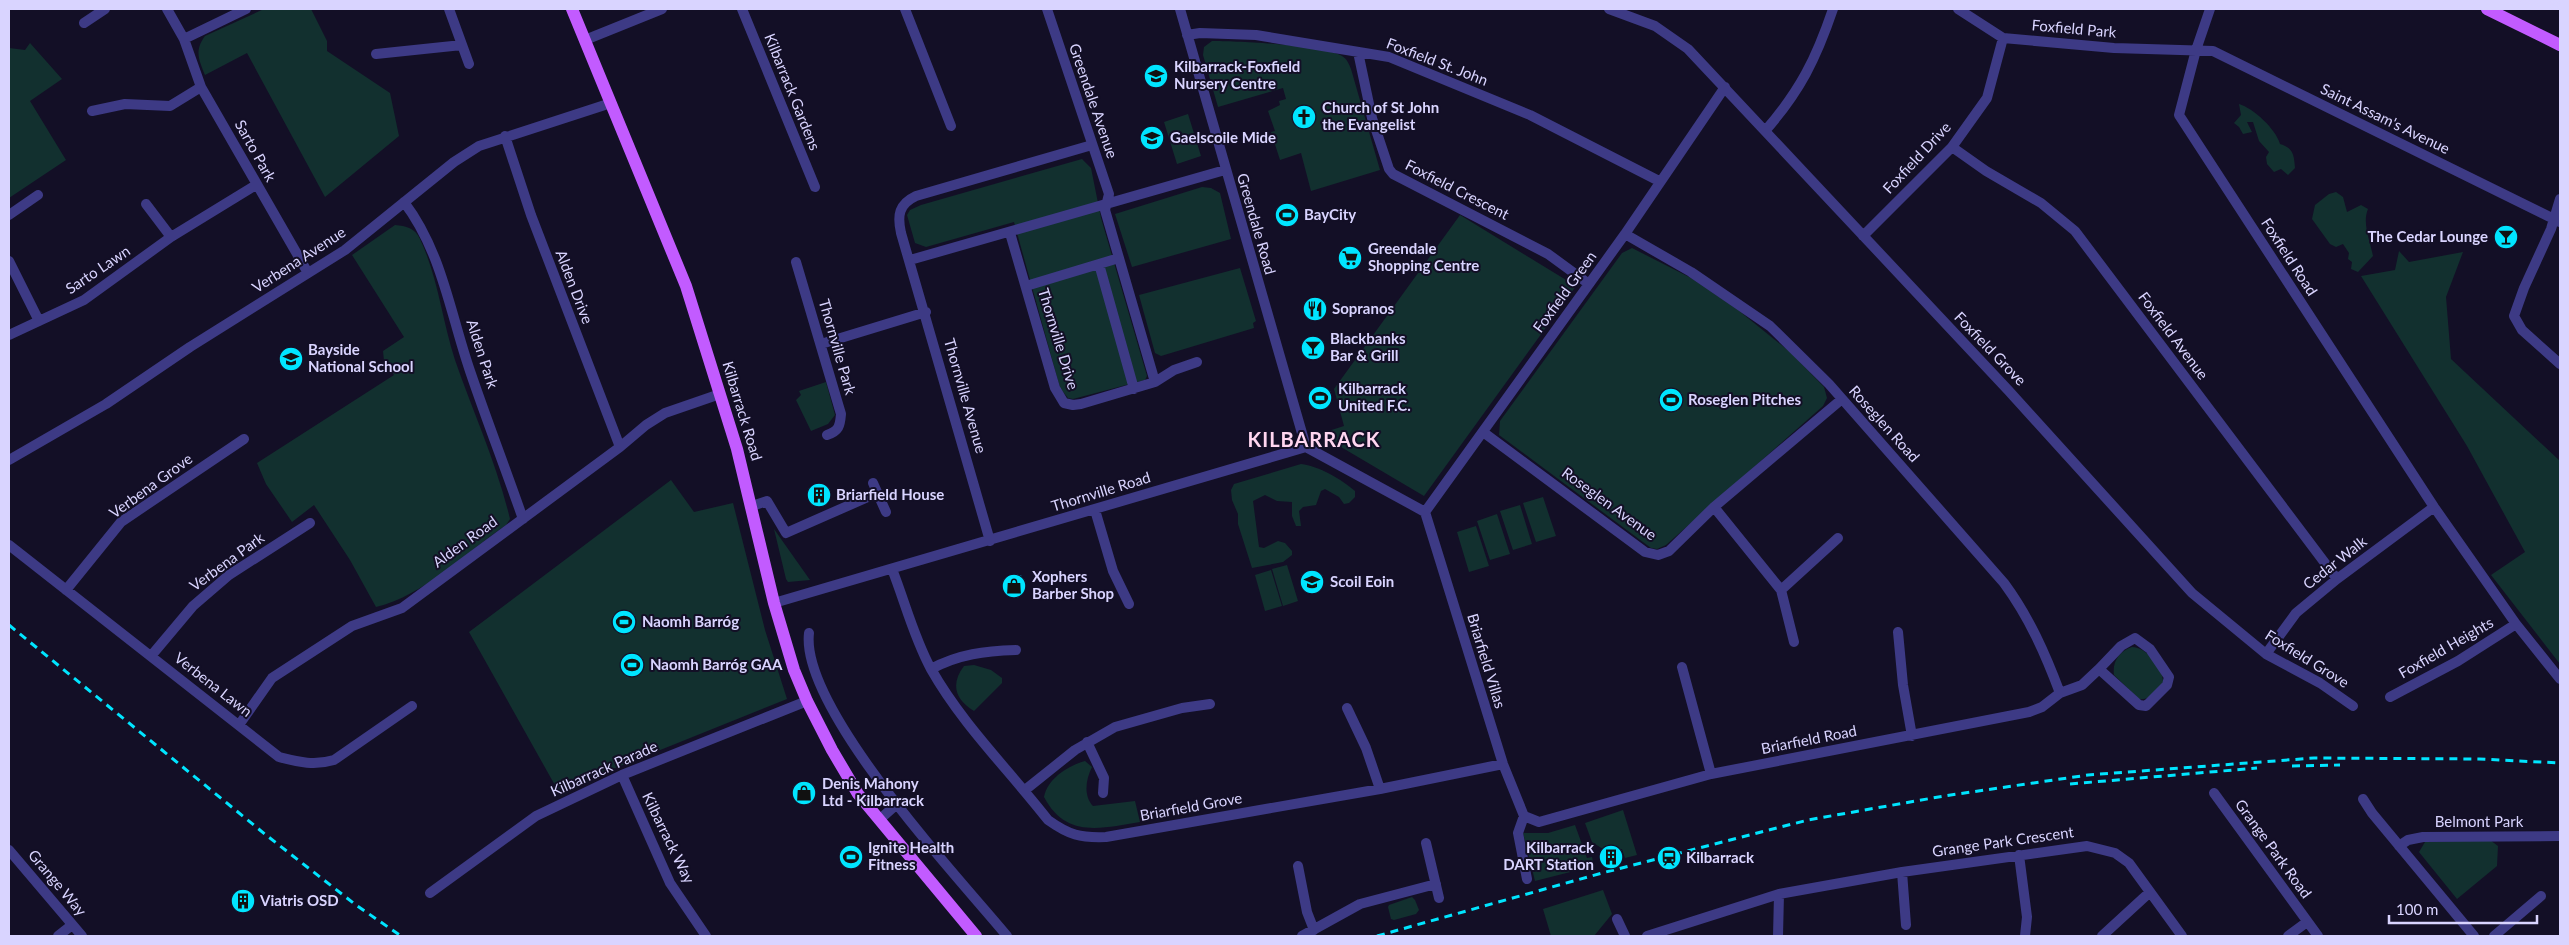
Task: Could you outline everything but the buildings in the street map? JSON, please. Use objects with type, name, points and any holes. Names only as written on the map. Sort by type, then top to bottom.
[{"type":"main road","name":"Kilbarrack Road","points":[[572,9],[686,286],[702,331],[737,449],[774,603],[794,670],[807,701],[832,750],[858,794],[976,936]]},
{"type":"main road","points":[[2487,9],[2560,45]]},
{"type":"street","points":[[84,23],[105,9]]},
{"type":"street","name":"Sarto Park","points":[[167,9],[184,39],[201,87],[308,273]]},
{"type":"street","points":[[184,39],[246,9]]},
{"type":"street","points":[[449,9],[469,64]]},
{"type":"street","points":[[585,40],[662,9]]},
{"type":"street","name":"Kilbarrack Gardens","points":[[742,9],[815,187]]},
{"type":"street","points":[[905,9],[951,126]]},
{"type":"street","name":"Greendale Avenue","points":[[1047,9],[1109,194],[1105,210],[1155,382]]},
{"type":"street","name":"Greendale Road","points":[[1180,9],[1306,447]]},
{"type":"street","name":"Foxfield Grove","points":[[1609,9],[1654,26],[1672,36],[1725,87],[2008,390],[2192,593],[2266,654],[2320,683],[2353,706]]},
{"type":"street","points":[[1766,131],[1792,100],[1808,72],[1833,9]]},
{"type":"street","name":"Foxfield Park","points":[[1958,9],[2003,38],[2114,48],[2196,50]]},
{"type":"street","name":"Foxfield Road","points":[[2210,9],[2196,50],[2179,115],[2434,507],[2516,624],[2560,679]]},
{"type":"street","name":"Foxfield St. John","points":[[1187,36],[1200,33],[1256,35],[1389,57],[1530,115],[1660,181]]},
{"type":"street","name":"Foxfield Drive","points":[[1863,236],[1952,148],[1987,98],[2003,38]]},
{"type":"street","points":[[376,54],[462,45]]},
{"type":"street","name":"Saint Assam's Avenue","points":[[2196,50],[2212,51],[2557,220]]},
{"type":"street","name":"Foxfield Crescent","points":[[1358,52],[1372,118],[1388,169],[1394,174],[1548,254],[1589,284]]},
{"type":"street","points":[[92,111],[125,104],[170,106],[201,87]]},
{"type":"street","name":"Foxfield Green","points":[[1425,512],[1625,234],[1725,87]]},
{"type":"street","name":"Verbena Avenue","points":[[9,460],[106,404],[190,347],[345,250],[454,162],[479,146],[611,103]]},
{"type":"street","name":"Alden Drive","points":[[505,136],[531,215],[620,447]]},
{"type":"street","name":"Thornville Avenue","points":[[990,541],[926,312],[898,221],[900,211],[907,200],[1092,145]]},
{"type":"street","name":"Foxfield Avenue","points":[[1952,148],[1986,171],[2041,203],[2075,231],[2337,578]]},
{"type":"street","points":[[910,260],[1010,234],[1107,203],[1225,170]]},
{"type":"street","name":"Sarto Lawn","points":[[9,335],[84,300],[171,237],[256,185]]},
{"type":"street","points":[[9,215],[38,195]]},
{"type":"street","points":[[2560,200],[2557,220],[2516,307],[2514,316],[2522,330],[2560,364]]},
{"type":"street","name":"Alden Park","points":[[404,202],[424,231],[439,266],[470,372],[523,519]]},
{"type":"street","points":[[146,204],[171,237]]},
{"type":"street","name":"Thornville Drive","points":[[1010,234],[1055,388],[1064,403],[1073,406],[1134,389],[1155,382],[1174,370],[1197,362]]},
{"type":"street","name":"Roseglen Road","points":[[1625,234],[1692,272],[1770,326],[1842,399],[2004,583],[2018,602],[2040,642],[2060,692]]},
{"type":"street","points":[[1026,286],[1119,258]]},
{"type":"street","points":[[9,260],[39,321]]},
{"type":"street","name":"Thornville Park","points":[[796,262],[841,414],[840,427],[835,432],[827,435]]},
{"type":"street","points":[[1099,264],[1134,389]]},
{"type":"street","points":[[821,344],[926,312]]},
{"type":"street","name":"Alden Road","points":[[239,725],[272,678],[352,626],[402,608],[665,413],[720,394]]},
{"type":"street","name":"Roseglen Avenue","points":[[1483,432],[1645,552],[1658,555],[1669,551],[1714,508],[1842,399]]},
{"type":"street","name":"Verbena Grove","points":[[66,590],[122,522],[244,439]]},
{"type":"street","points":[[1306,447],[1425,512]]},
{"type":"street","name":"Thornville Road","points":[[774,603],[1306,447]]},
{"type":"street","points":[[752,506],[767,501],[786,533],[875,488],[886,512]]},
{"type":"street","name":"Cedar Walk","points":[[2266,654],[2296,613],[2337,578],[2434,507]]},
{"type":"street","points":[[1714,508],[1781,590],[1794,642]]},
{"type":"street","points":[[1095,510],[1113,571],[1129,604]]},
{"type":"street","name":"Briarfield Villas","points":[[1425,512],[1503,764],[1524,816]]},
{"type":"street","name":"Verbena Park","points":[[152,656],[192,606],[230,576],[310,523]]},
{"type":"street","points":[[1781,590],[1838,538]]},
{"type":"street","name":"Verbena Lawn","points":[[9,545],[279,757],[308,764],[320,764],[334,760],[412,706]]},
{"type":"street","name":"Briarfield Grove","points":[[892,569],[931,669],[964,717],[1048,820],[1063,830],[1082,838],[1106,837],[1380,789],[1503,764]]},
{"type":"street","name":"Foxfield Heights","points":[[2390,697],[2458,661],[2516,624]]},
{"type":"street","points":[[1898,632],[1903,685],[1912,736]]},
{"type":"street","points":[[810,633],[809,652],[829,703],[850,741],[897,804],[1007,936]]},
{"type":"street","name":"Briarfield Road","points":[[1524,816],[1539,822],[1711,774],[2029,712],[2042,707],[2060,692],[2082,685],[2121,646],[2135,638],[2150,649],[2169,677],[2167,685],[2146,706],[2140,705],[2099,669]]},
{"type":"street","points":[[931,669],[956,657],[980,651],[1016,650]]},
{"type":"street","points":[[1682,667],[1711,774]]},
{"type":"street","name":"Kilbarrack Parade","points":[[430,893],[536,816],[622,775],[807,701]]},
{"type":"street","points":[[1025,790],[1087,742],[1115,727],[1182,708],[1210,704]]},
{"type":"street","points":[[1347,708],[1366,748],[1380,789]]},
{"type":"street","points":[[1087,742],[1104,778],[1103,793]]},
{"type":"street","name":"Kilbarrack Way","points":[[622,775],[670,883],[706,936]]},
{"type":"street","name":"Grange Park Road","points":[[2214,793],[2318,936]]},
{"type":"street","points":[[2363,799],[2399,846],[2474,936]]},
{"type":"street","points":[[879,820],[897,804]]},
{"type":"street","points":[[1524,816],[1518,834],[1527,879]]},
{"type":"street","name":"Belmont Park","points":[[2399,846],[2408,840],[2424,837],[2560,836]]},
{"type":"street","points":[[1426,843],[1439,898]]},
{"type":"street","name":"Grange Park Crescent","points":[[1651,936],[1779,894],[1902,872],[2066,847],[2087,846],[2102,848],[2115,853],[2129,863],[2182,936]]},
{"type":"street","name":"Grange Way","points":[[9,850],[82,936]]},
{"type":"street","points":[[2019,855],[2026,917],[2025,936]]},
{"type":"street","points":[[1298,866],[1307,912],[1314,930]]},
{"type":"street","points":[[1902,872],[1907,915],[1906,925]]},
{"type":"street","points":[[1302,936],[1360,904],[1436,884]]},
{"type":"street","points":[[2102,936],[2150,892]]},
{"type":"street","points":[[1778,936],[1779,894]]},
{"type":"street","points":[[2494,936],[2541,896]]},
{"type":"street","points":[[1617,919],[1625,936]]},
{"type":"street","name":"Grange Park Road","points":[[2288,936],[2307,922]]},
{"type":"street","points":[[58,936],[72,925]]},
{"type":"green space","points":[[264,9],[311,9],[327,41],[327,51],[390,93],[399,136],[325,197],[247,53],[205,75],[201,65],[199,51],[205,36]]},
{"type":"green space","points":[[1212,41],[1299,46],[1332,52],[1344,57],[1351,69],[1380,170],[1311,191],[1301,153],[1280,160],[1271,132],[1275,131],[1268,111],[1280,105],[1279,101],[1286,99],[1283,88],[1218,107],[1203,55],[1204,47]]},
{"type":"green space","points":[[30,43],[62,79],[30,101],[66,160],[9,198],[9,48],[25,50]]},
{"type":"green space","points":[[2239,104],[2251,110],[2263,120],[2274,132],[2280,144],[2288,147],[2292,152],[2295,168],[2288,175],[2281,169],[2274,172],[2267,164],[2266,157],[2269,152],[2259,141],[2253,122],[2247,122],[2252,132],[2243,134],[2234,123],[2241,115]]},
{"type":"green space","points":[[1188,114],[1201,156],[1177,164],[1164,122]]},
{"type":"green space","points":[[1082,159],[1091,168],[1101,218],[1147,376],[1145,380],[1073,399],[1068,398],[1060,388],[1014,222],[926,247],[915,243],[907,215],[910,210],[921,205]]},
{"type":"green space","points":[[1202,187],[1211,188],[1220,193],[1231,239],[1132,267],[1115,214]]},
{"type":"green space","points":[[2336,192],[2343,197],[2347,212],[2361,205],[2368,209],[2366,226],[2373,256],[2358,272],[2351,269],[2352,262],[2348,259],[2349,253],[2343,244],[2336,247],[2330,244],[2312,219],[2315,205],[2329,194]]},
{"type":"green space","points":[[1460,215],[1576,286],[1424,496],[1319,434],[1344,426],[1334,389]]},
{"type":"green space","points":[[395,225],[406,227],[416,232],[426,253],[436,283],[455,360],[492,458],[510,519],[506,525],[428,583],[394,601],[376,607],[350,560],[314,505],[292,522],[266,484],[257,463],[394,375],[384,361],[383,351],[404,337],[352,255]]},
{"type":"green space","name":"Roseglen Pitches","points":[[1632,248],[1691,278],[1738,310],[1790,352],[1824,387],[1827,398],[1823,406],[1666,545],[1657,549],[1651,548],[1499,435],[1500,421],[1622,253]]},
{"type":"green space","points":[[2399,251],[2409,262],[2463,252],[2446,297],[2451,359],[2560,461],[2560,664],[2491,575],[2525,552],[2467,446],[2361,276],[2395,270]]},
{"type":"green space","points":[[1240,268],[1256,321],[1253,323],[1254,328],[1161,356],[1155,353],[1139,295]]},
{"type":"green space","points":[[826,382],[835,415],[828,424],[811,431],[796,400],[801,395],[799,391]]},
{"type":"green space","points":[[1301,464],[1315,467],[1337,478],[1355,491],[1355,497],[1349,503],[1344,504],[1339,497],[1325,489],[1321,491],[1316,505],[1303,507],[1299,511],[1301,526],[1296,526],[1292,516],[1292,502],[1277,501],[1265,495],[1253,501],[1259,547],[1264,548],[1278,541],[1285,543],[1292,551],[1292,555],[1283,562],[1252,568],[1238,524],[1238,514],[1232,500],[1231,490],[1234,484]]},
{"type":"green space","name":"Naomh Barróg GAA","points":[[671,480],[694,512],[733,503],[765,630],[787,699],[613,769],[561,796],[469,632]]},
{"type":"green space","points":[[1543,497],[1556,536],[1536,542],[1523,503]]},
{"type":"green space","points":[[1520,505],[1532,544],[1513,550],[1500,511]]},
{"type":"green space","points":[[1497,514],[1510,554],[1490,560],[1477,521]]},
{"type":"green space","points":[[1476,526],[1489,566],[1469,572],[1457,532]]},
{"type":"green space","points":[[774,529],[810,580],[788,582]]},
{"type":"green space","points":[[1287,565],[1298,601],[1283,606],[1272,569]]},
{"type":"green space","points":[[1271,570],[1282,606],[1265,611],[1255,575]]},
{"type":"green space","points":[[2132,647],[2138,648],[2149,655],[2158,665],[2163,677],[2163,683],[2152,694],[2143,699],[2139,699],[2114,675],[2114,665],[2118,657]]},
{"type":"green space","points":[[974,665],[991,670],[1002,678],[1002,683],[974,711],[962,701],[956,685],[964,666]]},
{"type":"green space","points":[[1085,761],[1092,767],[1086,787],[1088,797],[1093,806],[1135,801],[1140,822],[1112,827],[1086,828],[1074,825],[1063,819],[1053,810],[1044,797],[1046,790],[1060,774],[1072,766]]},
{"type":"green space","points":[[1623,810],[1637,855],[1625,858],[1622,849],[1609,853],[1592,842],[1585,823]]},
{"type":"green space","points":[[1575,825],[1587,858],[1592,857],[1594,866],[1535,881],[1523,833],[1548,833]]},
{"type":"green space","points":[[2490,840],[2498,846],[2497,866],[2457,899],[2419,852],[2425,842]]},
{"type":"green space","points":[[1603,890],[1612,914],[1594,936],[1551,936],[1543,909]]},
{"type":"green space","points":[[1412,897],[1419,910],[1416,914],[1394,920],[1391,919],[1389,905]]},
{"type":"railway","points":[[9,625],[266,835],[356,905],[401,936]]},
{"type":"railway","points":[[1377,936],[1602,873],[1808,820],[1944,796],[2088,775],[2314,758],[2479,759],[2560,763]]},
{"type":"railway","points":[[2292,766],[2340,765]]},
{"type":"railway","points":[[2070,784],[2257,768]]},
{"type":"place","name":"Kilbarrack-Foxfield Nursery Centre","points":[[1156,76]]},
{"type":"place","name":"Church of St John the Evangelist","points":[[1304,117]]},
{"type":"place","name":"Gaelscoile Mide","points":[[1152,138]]},
{"type":"place","name":"BayCity","points":[[1287,215]]},
{"type":"place","name":"The Cedar Lounge","points":[[2506,237]]},
{"type":"place","name":"Greendale Shopping Centre","points":[[1350,258]]},
{"type":"place","name":"Sopranos","points":[[1315,309]]},
{"type":"place","name":"Blackbanks Bar & Grill","points":[[1313,348]]},
{"type":"place","name":"Bayside National School","points":[[291,359]]},
{"type":"place","name":"Kilbarrack United F.C.","points":[[1320,398]]},
{"type":"place","name":"Roseglen Pitches","points":[[1671,400]]},
{"type":"place","name":"Briarfield House","points":[[819,495]]},
{"type":"place","name":"Scoil Eoin","points":[[1312,582]]},
{"type":"place","name":"Xophers Barber Shop","points":[[1014,586]]},
{"type":"place","name":"Naomh Barróg","points":[[624,622]]},
{"type":"place","name":"Naomh Barróg GAA","points":[[632,665]]},
{"type":"place","name":"Denis Mahony Ltd - Kilbarrack","points":[[804,793]]},
{"type":"place","name":"Ignite Health Fitness","points":[[851,857]]},
{"type":"place","name":"Kilbarrack DART Station","points":[[1611,857]]},
{"type":"place","name":"Kilbarrack","points":[[1669,858]]},
{"type":"place","name":"Viatris OSD","points":[[243,901]]},
{"type":"district","name":"KILBARRACK","points":[[1314,440]]}]
